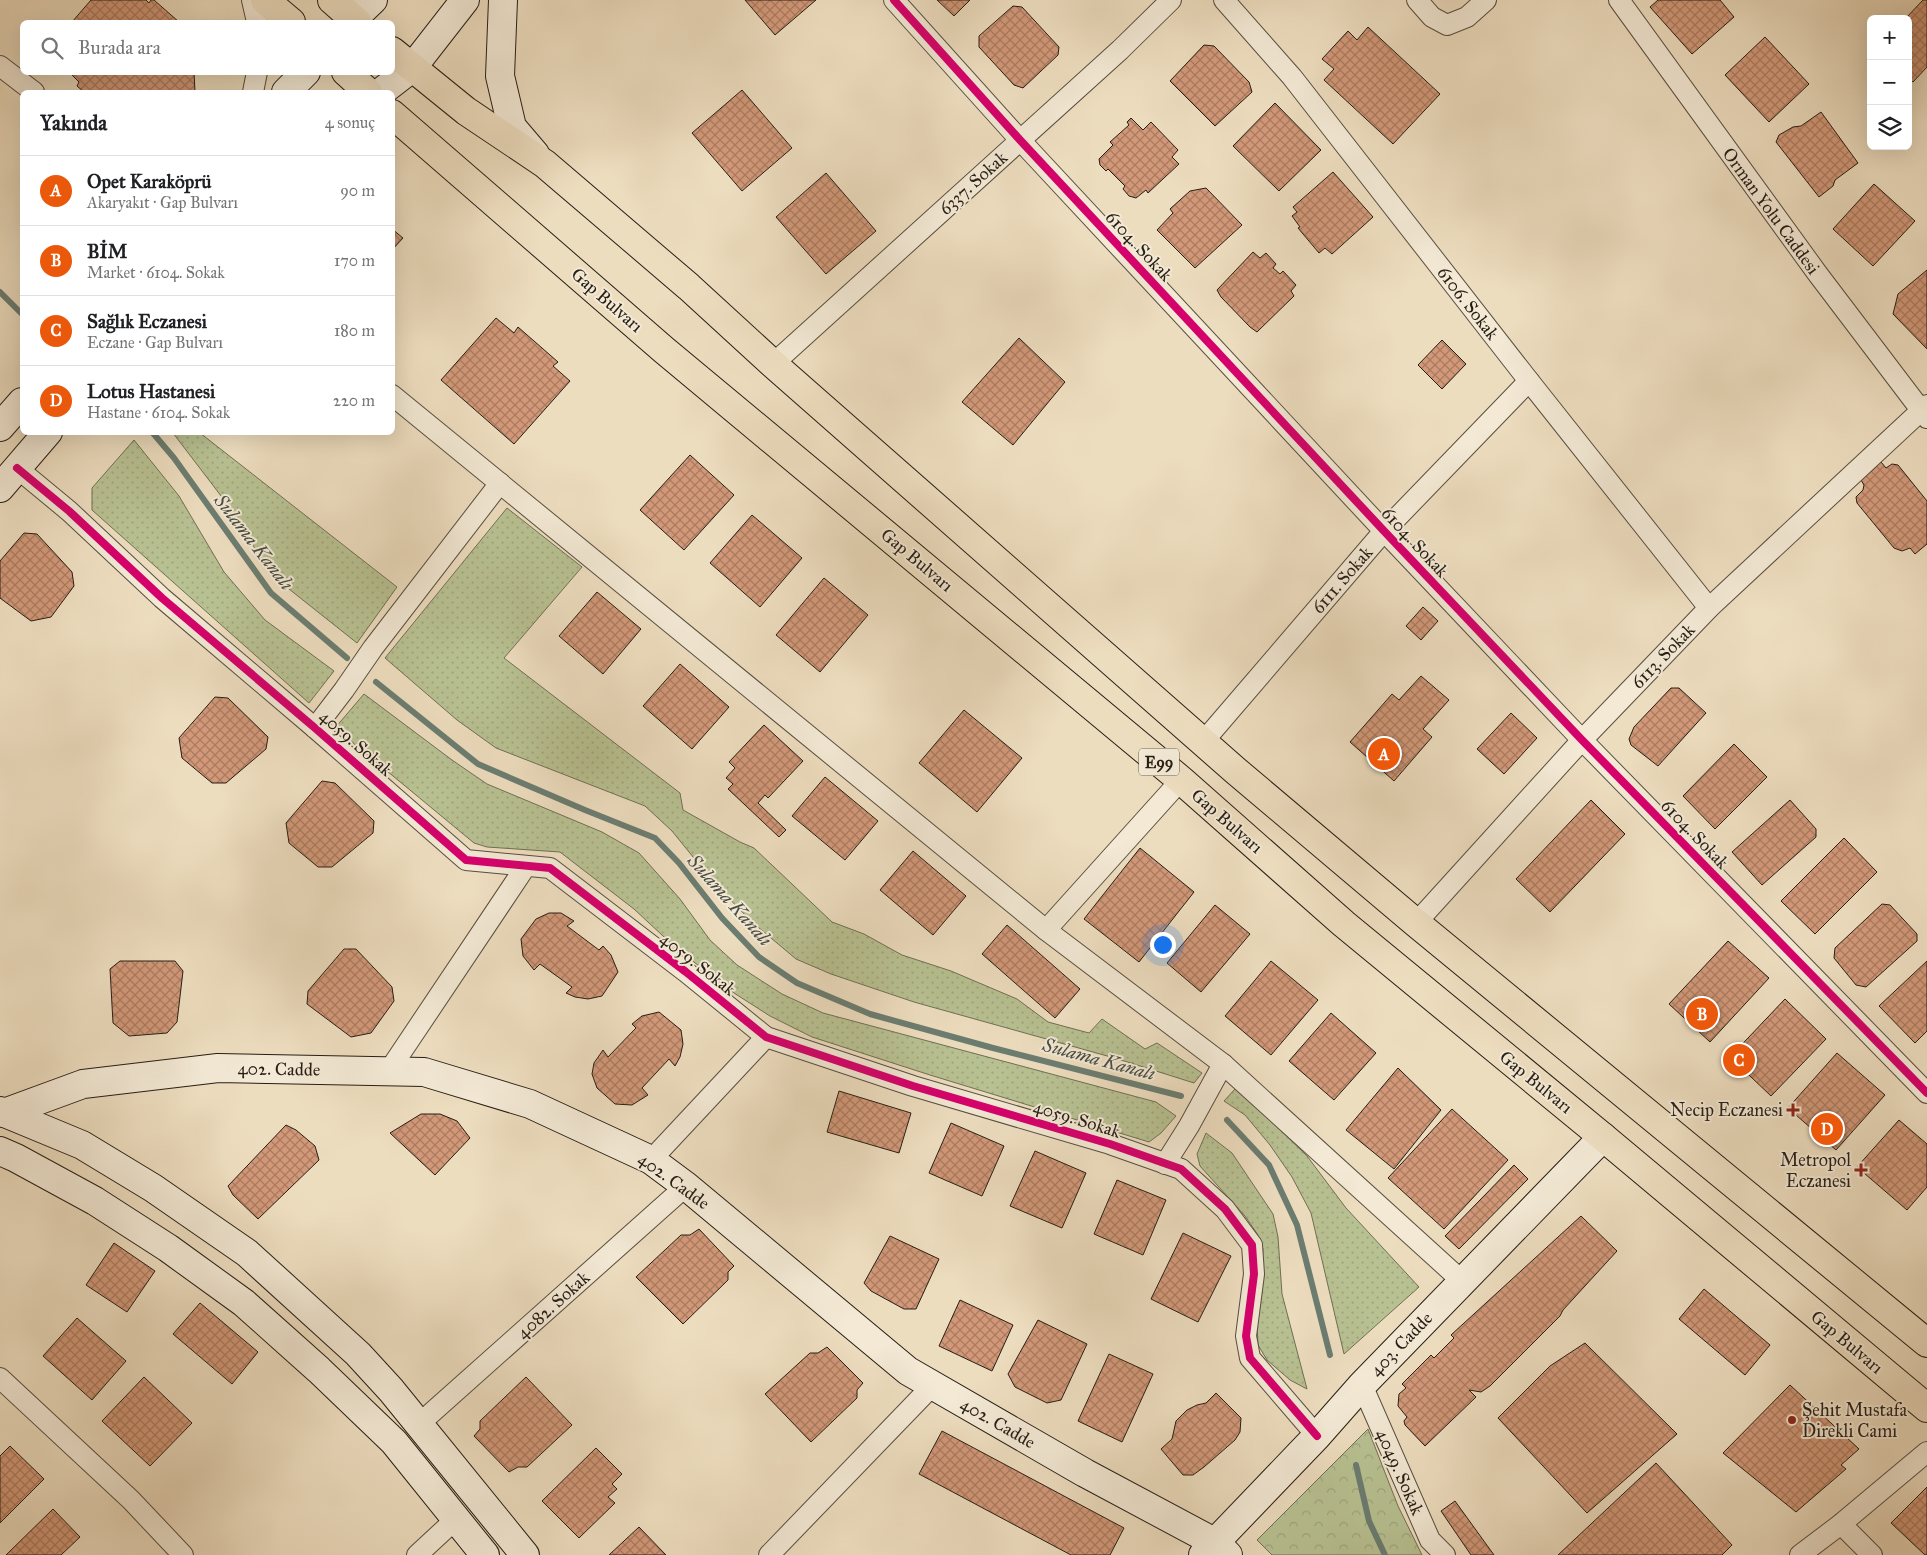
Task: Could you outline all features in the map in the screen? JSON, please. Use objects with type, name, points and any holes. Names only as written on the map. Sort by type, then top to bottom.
[{"type":"highway","points":[[265,0],[289,20]]},
{"type":"highway","points":[[332,0],[352,20]]},
{"type":"highway","name":"E99","points":[[402,60],[466,112],[545,164],[688,287],[1203,742],[1416,923],[1927,1344]]},
{"type":"highway","points":[[349,75],[366,90]]},
{"type":"highway","name":"Gap Bulvarı","points":[[395,117],[664,350],[1180,780],[1344,924],[1603,1137],[1927,1408]]},
{"type":"street","points":[[252,0],[257,20]]},
{"type":"street","points":[[354,20],[373,0]]},
{"type":"street","points":[[395,71],[402,60],[465,0]]},
{"type":"street","points":[[503,0],[500,76],[512,128],[545,164]]},
{"type":"street","name":"6104. Sokak","points":[[894,0],[1020,140],[1384,531],[1582,740],[1927,1093]]},
{"type":"street","name":"6337. Sokak","points":[[773,364],[1120,50],[1171,0]]},
{"type":"street","name":"6106. Sokak","points":[[1224,0],[1292,77],[1529,381],[1710,608]]},
{"type":"street","points":[[1418,0],[1432,17],[1447,25],[1467,17],[1486,0]]},
{"type":"street","name":"Orman Yolu Caddesi","points":[[1619,0],[1817,273],[1925,411]]},
{"type":"street","points":[[0,66],[31,90]]},
{"type":"street","points":[[253,90],[256,75]]},
{"type":"street","points":[[288,90],[303,75]]},
{"type":"street","points":[[382,90],[392,75]]},
{"type":"street","name":"6111. Sokak","points":[[1203,742],[1384,531],[1529,381]]},
{"type":"street","points":[[395,397],[1046,930],[1223,1064],[1462,1281]]},
{"type":"street","points":[[0,427],[20,404]]},
{"type":"street","name":"6113. Sokak","points":[[1416,923],[1582,740],[1710,608],[1925,411]]},
{"type":"street","points":[[8,478],[45,435]]},
{"type":"street","name":"4059. Sokak","points":[[8,478],[69,511],[162,598],[466,860],[550,868],[686,972],[766,1037],[912,1086],[1110,1144],[1181,1169],[1225,1209],[1252,1245],[1254,1274],[1246,1336],[1250,1358],[1317,1436]]},
{"type":"street","points":[[315,728],[373,648],[500,483]]},
{"type":"street","points":[[1046,930],[1180,780]]},
{"type":"street","points":[[388,1072],[526,866]]},
{"type":"street","points":[[651,1160],[766,1037]]},
{"type":"street","points":[[1166,1164],[1223,1064]]},
{"type":"street","name":"402. Cadde","points":[[2,1112],[83,1084],[218,1068],[424,1072],[530,1104],[651,1160],[686,1186],[908,1371],[1216,1551]]},
{"type":"street","points":[[2,1112],[82,1145],[153,1188],[247,1252],[358,1354],[420,1424],[525,1555]]},
{"type":"street","name":"403. Cadde","points":[[1216,1551],[1362,1385],[1603,1137]]},
{"type":"street","points":[[0,1151],[95,1201],[168,1248],[244,1303],[394,1442],[485,1555]]},
{"type":"street","name":"4082. Sokak","points":[[420,1424],[686,1186]]},
{"type":"street","points":[[0,1378],[131,1500],[182,1555]]},
{"type":"street","points":[[769,1555],[933,1385]]},
{"type":"street","name":"4049. Sokak","points":[[1362,1385],[1430,1540],[1445,1555]]},
{"type":"street","points":[[1800,1555],[1841,1524],[1927,1452]]},
{"type":"street","points":[[417,1555],[456,1519]]},
{"type":"street","points":[[1841,1524],[1872,1555]]},
{"type":"green space","points":[[175,435],[203,435],[397,587],[357,643],[289,589],[257,552],[231,509]]},
{"type":"green space","points":[[134,440],[179,496],[224,572],[265,620],[334,671],[309,703],[92,510],[92,488]]},
{"type":"green space","points":[[507,508],[582,567],[504,658],[680,793],[683,810],[754,848],[832,922],[864,934],[902,955],[951,971],[1017,999],[1048,1022],[1089,1033],[1102,1019],[1145,1049],[1157,1043],[1202,1073],[1194,1083],[1118,1059],[914,1002],[831,974],[796,959],[752,922],[715,884],[672,831],[645,806],[496,748],[457,720],[385,658]]},
{"type":"green space","points":[[364,694],[487,784],[602,832],[639,853],[680,899],[710,940],[737,965],[782,994],[823,1013],[1156,1102],[1176,1116],[1161,1133],[1149,1142],[812,1037],[770,1016],[734,993],[677,949],[634,909],[560,852],[487,847],[474,843],[335,728]]},
{"type":"green space","points":[[1235,1089],[1262,1112],[1307,1156],[1346,1208],[1419,1287],[1344,1354],[1311,1213],[1292,1177],[1270,1145],[1245,1115],[1224,1101]]},
{"type":"green space","points":[[1206,1133],[1232,1153],[1273,1214],[1278,1237],[1282,1294],[1307,1389],[1290,1380],[1267,1360],[1258,1345],[1257,1325],[1263,1249],[1258,1235],[1245,1216],[1200,1166],[1197,1154]]},
{"type":"green space","points":[[1368,1429],[1398,1506],[1422,1555],[1272,1555],[1257,1540]]},
{"type":"building","points":[[91,0],[146,0],[149,3],[151,0],[154,0],[177,20],[74,20]]},
{"type":"building","points":[[745,0],[816,0],[775,35]]},
{"type":"building","points":[[937,0],[970,0],[954,16]]},
{"type":"building","points":[[1658,0],[1720,0],[1734,17],[1692,54],[1650,7]]},
{"type":"building","points":[[1923,0],[1927,0],[1927,67],[1913,82],[1912,15],[1909,15]]},
{"type":"building","points":[[1013,6],[1022,7],[1059,47],[1058,55],[1023,88],[1014,85],[979,47],[979,36]]},
{"type":"building","points":[[1368,27],[1440,94],[1393,144],[1324,80],[1334,69],[1322,59],[1348,31],[1357,40]]},
{"type":"building","points":[[1765,37],[1809,84],[1769,122],[1725,75]]},
{"type":"building","points":[[1204,45],[1214,46],[1249,82],[1252,92],[1215,126],[1170,81]]},
{"type":"building","points":[[72,75],[194,75],[195,90],[82,90],[77,86],[79,82]]},
{"type":"building","points":[[742,90],[792,148],[742,191],[692,133]]},
{"type":"building","points":[[1275,103],[1321,150],[1279,191],[1233,146]]},
{"type":"building","points":[[1821,112],[1858,163],[1835,180],[1833,186],[1819,197],[1776,142],[1779,135],[1793,127],[1801,126]]},
{"type":"building","points":[[1131,118],[1143,130],[1151,122],[1178,150],[1172,157],[1179,164],[1148,193],[1146,190],[1136,198],[1129,196],[1123,189],[1125,186],[1108,169],[1106,171],[1100,165],[1099,159],[1113,145],[1110,142],[1129,125],[1127,122]]},
{"type":"building","points":[[1333,172],[1373,217],[1332,254],[1325,248],[1319,253],[1298,228],[1300,227],[1292,216],[1297,212],[1293,207]]},
{"type":"building","points":[[826,173],[876,231],[826,274],[776,217]]},
{"type":"building","points":[[1874,184],[1915,221],[1873,266],[1833,229]]},
{"type":"building","points":[[1206,188],[1242,225],[1195,268],[1157,230],[1173,213],[1170,209],[1190,191]]},
{"type":"building","points":[[395,231],[403,238],[395,247]]},
{"type":"building","points":[[1253,252],[1260,258],[1266,253],[1276,264],[1273,268],[1280,274],[1283,271],[1296,285],[1291,291],[1294,296],[1257,332],[1221,297],[1217,290]]},
{"type":"building","points":[[1927,270],[1927,349],[1893,314],[1898,294]]},
{"type":"building","points":[[496,318],[514,333],[518,327],[558,362],[553,366],[570,381],[514,444],[441,380]]},
{"type":"building","points":[[1019,338],[1065,382],[1013,445],[962,402]]},
{"type":"building","points":[[1442,340],[1466,364],[1442,389],[1418,365]]},
{"type":"building","points":[[690,455],[734,495],[684,550],[640,510]]},
{"type":"building","points":[[1881,462],[1886,468],[1892,464],[1898,465],[1927,501],[1927,544],[1915,554],[1910,548],[1902,551],[1894,548],[1857,503],[1856,497],[1863,490],[1864,485],[1861,480]]},
{"type":"building","points":[[752,515],[802,558],[760,607],[710,563]]},
{"type":"building","points":[[24,533],[37,534],[72,572],[74,586],[51,617],[31,621],[0,598],[0,561]]},
{"type":"building","points":[[824,578],[868,615],[820,672],[776,635]]},
{"type":"building","points":[[597,592],[641,629],[603,674],[559,636]]},
{"type":"building","points":[[1423,607],[1438,621],[1421,640],[1406,626]]},
{"type":"building","points":[[680,664],[729,707],[692,749],[643,706]]},
{"type":"building","points":[[1421,676],[1449,700],[1423,729],[1432,737],[1394,781],[1350,742],[1392,694],[1399,700]]},
{"type":"building","points":[[1671,688],[1679,688],[1706,713],[1658,766],[1631,745],[1629,739],[1634,727]]},
{"type":"building","points":[[215,697],[228,698],[268,737],[266,749],[226,783],[212,783],[182,758],[179,738]]},
{"type":"building","points":[[964,710],[1022,758],[977,812],[919,763]]},
{"type":"building","points":[[1511,713],[1537,738],[1504,774],[1477,749]]},
{"type":"building","points":[[764,725],[803,761],[768,798],[765,795],[758,803],[786,830],[779,837],[728,789],[733,784],[726,778],[735,768],[729,762]]},
{"type":"building","points":[[1734,744],[1767,777],[1715,829],[1683,796]]},
{"type":"building","points":[[825,777],[878,821],[845,860],[792,816]]},
{"type":"building","points":[[322,781],[335,783],[374,821],[373,833],[332,867],[318,867],[289,843],[286,823]]},
{"type":"building","points":[[1591,800],[1625,834],[1550,912],[1516,879]]},
{"type":"building","points":[[1790,800],[1816,829],[1816,837],[1762,885],[1732,852]]},
{"type":"building","points":[[1844,838],[1877,872],[1815,934],[1781,901]]},
{"type":"building","points":[[1140,848],[1194,892],[1139,962],[1084,919]]},
{"type":"building","points":[[913,851],[966,896],[933,935],[880,890]]},
{"type":"building","points":[[1882,904],[1890,905],[1917,934],[1917,941],[1866,987],[1856,985],[1834,958],[1835,948]]},
{"type":"building","points":[[1215,905],[1250,934],[1201,992],[1167,963]]},
{"type":"building","points":[[549,913],[561,913],[574,921],[567,926],[599,950],[603,946],[611,955],[618,972],[602,996],[588,999],[566,993],[572,987],[540,964],[534,970],[523,956],[521,939],[536,919]]},
{"type":"building","points":[[1007,925],[1080,989],[1055,1018],[982,954]]},
{"type":"building","points":[[1728,941],[1769,978],[1710,1042],[1669,1004]]},
{"type":"building","points":[[344,949],[356,949],[392,987],[394,1001],[371,1033],[351,1037],[307,1004],[308,991]]},
{"type":"building","points":[[120,961],[175,961],[183,971],[177,1022],[167,1033],[129,1036],[113,1023],[110,969]]},
{"type":"building","points":[[1271,961],[1318,1000],[1271,1055],[1225,1016]]},
{"type":"building","points":[[1927,961],[1927,1031],[1915,1043],[1879,1006]]},
{"type":"building","points":[[1785,999],[1826,1039],[1771,1096],[1730,1057]]},
{"type":"building","points":[[659,1012],[681,1030],[683,1044],[680,1057],[675,1066],[669,1059],[642,1088],[648,1095],[632,1105],[615,1104],[597,1088],[592,1074],[594,1063],[603,1050],[608,1057],[636,1028],[632,1024],[642,1016]]},
{"type":"building","points":[[1331,1013],[1376,1053],[1334,1100],[1289,1061]]},
{"type":"building","points":[[1837,1053],[1885,1095],[1836,1150],[1788,1108]]},
{"type":"building","points":[[1398,1068],[1441,1110],[1394,1169],[1346,1130]]},
{"type":"building","points":[[839,1091],[911,1113],[899,1153],[827,1132]]},
{"type":"building","points":[[1452,1109],[1508,1160],[1444,1229],[1388,1178]]},
{"type":"building","points":[[421,1114],[440,1114],[457,1121],[470,1138],[435,1175],[390,1133]]},
{"type":"building","points":[[1899,1120],[1927,1144],[1927,1187],[1907,1210],[1857,1167]]},
{"type":"building","points":[[951,1123],[1004,1146],[982,1196],[929,1173]]},
{"type":"building","points":[[286,1125],[296,1130],[315,1146],[319,1160],[258,1219],[233,1195],[228,1186]]},
{"type":"building","points":[[1035,1151],[1086,1173],[1062,1228],[1010,1206]]},
{"type":"building","points":[[1514,1165],[1528,1179],[1459,1249],[1445,1236]]},
{"type":"building","points":[[1117,1180],[1166,1200],[1143,1255],[1094,1234]]},
{"type":"building","points":[[1581,1216],[1617,1251],[1563,1310],[1560,1316],[1490,1386],[1481,1392],[1469,1390],[1476,1397],[1425,1446],[1405,1425],[1404,1421],[1407,1417],[1398,1406],[1399,1394],[1406,1388],[1402,1384],[1431,1355],[1434,1358],[1454,1338],[1451,1335]]},
{"type":"building","points":[[699,1229],[734,1266],[728,1272],[728,1280],[683,1324],[636,1277],[681,1235],[690,1235]]},
{"type":"building","points":[[1183,1233],[1231,1256],[1198,1322],[1151,1299]]},
{"type":"building","points":[[890,1236],[939,1259],[916,1309],[904,1309],[871,1291],[864,1283]]},
{"type":"building","points":[[114,1243],[155,1271],[127,1312],[86,1285]]},
{"type":"building","points":[[1704,1289],[1770,1345],[1745,1375],[1679,1319]]},
{"type":"building","points":[[960,1300],[1013,1325],[992,1371],[939,1346]]},
{"type":"building","points":[[200,1303],[258,1352],[232,1384],[173,1334]]},
{"type":"building","points":[[77,1318],[126,1361],[92,1400],[43,1356]]},
{"type":"building","points":[[1038,1320],[1087,1344],[1061,1400],[1047,1403],[1015,1387],[1008,1374]]},
{"type":"building","points":[[1585,1343],[1677,1434],[1587,1513],[1498,1418],[1550,1366]]},
{"type":"building","points":[[827,1347],[863,1383],[857,1390],[857,1398],[811,1442],[765,1394],[810,1353],[818,1353]]},
{"type":"building","points":[[1109,1354],[1153,1374],[1122,1442],[1078,1421]]},
{"type":"building","points":[[144,1377],[192,1423],[150,1466],[102,1421]]},
{"type":"building","points":[[526,1377],[572,1425],[527,1467],[518,1467],[509,1472],[474,1436],[480,1429],[480,1421]]},
{"type":"building","name":"Şehit Mustafa Direkli Cami","points":[[1790,1385],[1859,1449],[1841,1465],[1846,1469],[1796,1512],[1723,1453]]},
{"type":"building","points":[[1216,1393],[1241,1418],[1240,1432],[1235,1440],[1204,1467],[1193,1475],[1183,1475],[1161,1449],[1172,1439],[1176,1421],[1187,1410],[1206,1403]]},
{"type":"building","points":[[942,1431],[1124,1528],[1110,1555],[1071,1555],[919,1474]]},
{"type":"building","points":[[10,1446],[44,1479],[0,1523],[0,1456]]},
{"type":"building","points":[[596,1448],[622,1474],[612,1484],[617,1489],[608,1497],[615,1503],[579,1538],[542,1501]]},
{"type":"building","points":[[1656,1463],[1732,1545],[1722,1555],[1558,1555]]},
{"type":"building","points":[[1927,1487],[1927,1555],[1925,1555],[1891,1523]]},
{"type":"building","points":[[1455,1501],[1494,1555],[1471,1555],[1441,1511]]},
{"type":"building","points":[[53,1509],[80,1537],[61,1555],[6,1555]]},
{"type":"building","points":[[639,1527],[666,1555],[609,1555]]},
{"type":"waterway","name":"Sulama Kanalı","points":[[0,292],[20,312]]},
{"type":"waterway","name":"Sulama Kanalı","points":[[155,435],[174,458],[271,593],[347,658]]},
{"type":"waterway","name":"Sulama Kanalı","points":[[376,682],[478,764],[655,838],[679,863],[722,918],[759,957],[797,983],[870,1014],[993,1048],[1181,1096]]},
{"type":"waterway","name":"Sulama Kanalı","points":[[1227,1120],[1269,1165],[1297,1225],[1330,1355]]},
{"type":"waterway","name":"Sulama Kanalı","points":[[1356,1465],[1369,1521],[1385,1555]]},
{"type":"cycle path","points":[[894,0],[1020,140],[1384,531],[1582,740],[1927,1093]]},
{"type":"cycle path","points":[[17,468],[69,511],[162,598],[466,860],[550,868],[686,972],[766,1037],[913,1086],[1110,1144],[1181,1169],[1225,1209],[1252,1245],[1254,1274],[1246,1336],[1250,1358],[1317,1436]]},
{"type":"place","name":"Opet Karaköprü","points":[[1384,754]]},
{"type":"place","name":"BİM","points":[[1702,1014]]},
{"type":"place","name":"Sağlık Eczanesi","points":[[1739,1060]]},
{"type":"place","name":"Necip Eczanesi","points":[[1793,1110]]},
{"type":"place","name":"Lotus Hastanesi","points":[[1827,1129]]},
{"type":"place","name":"Metropol Eczanesi","points":[[1861,1170]]},
{"type":"place","name":"Şehit Mustafa Direkli Cami","points":[[1792,1420]]}]
